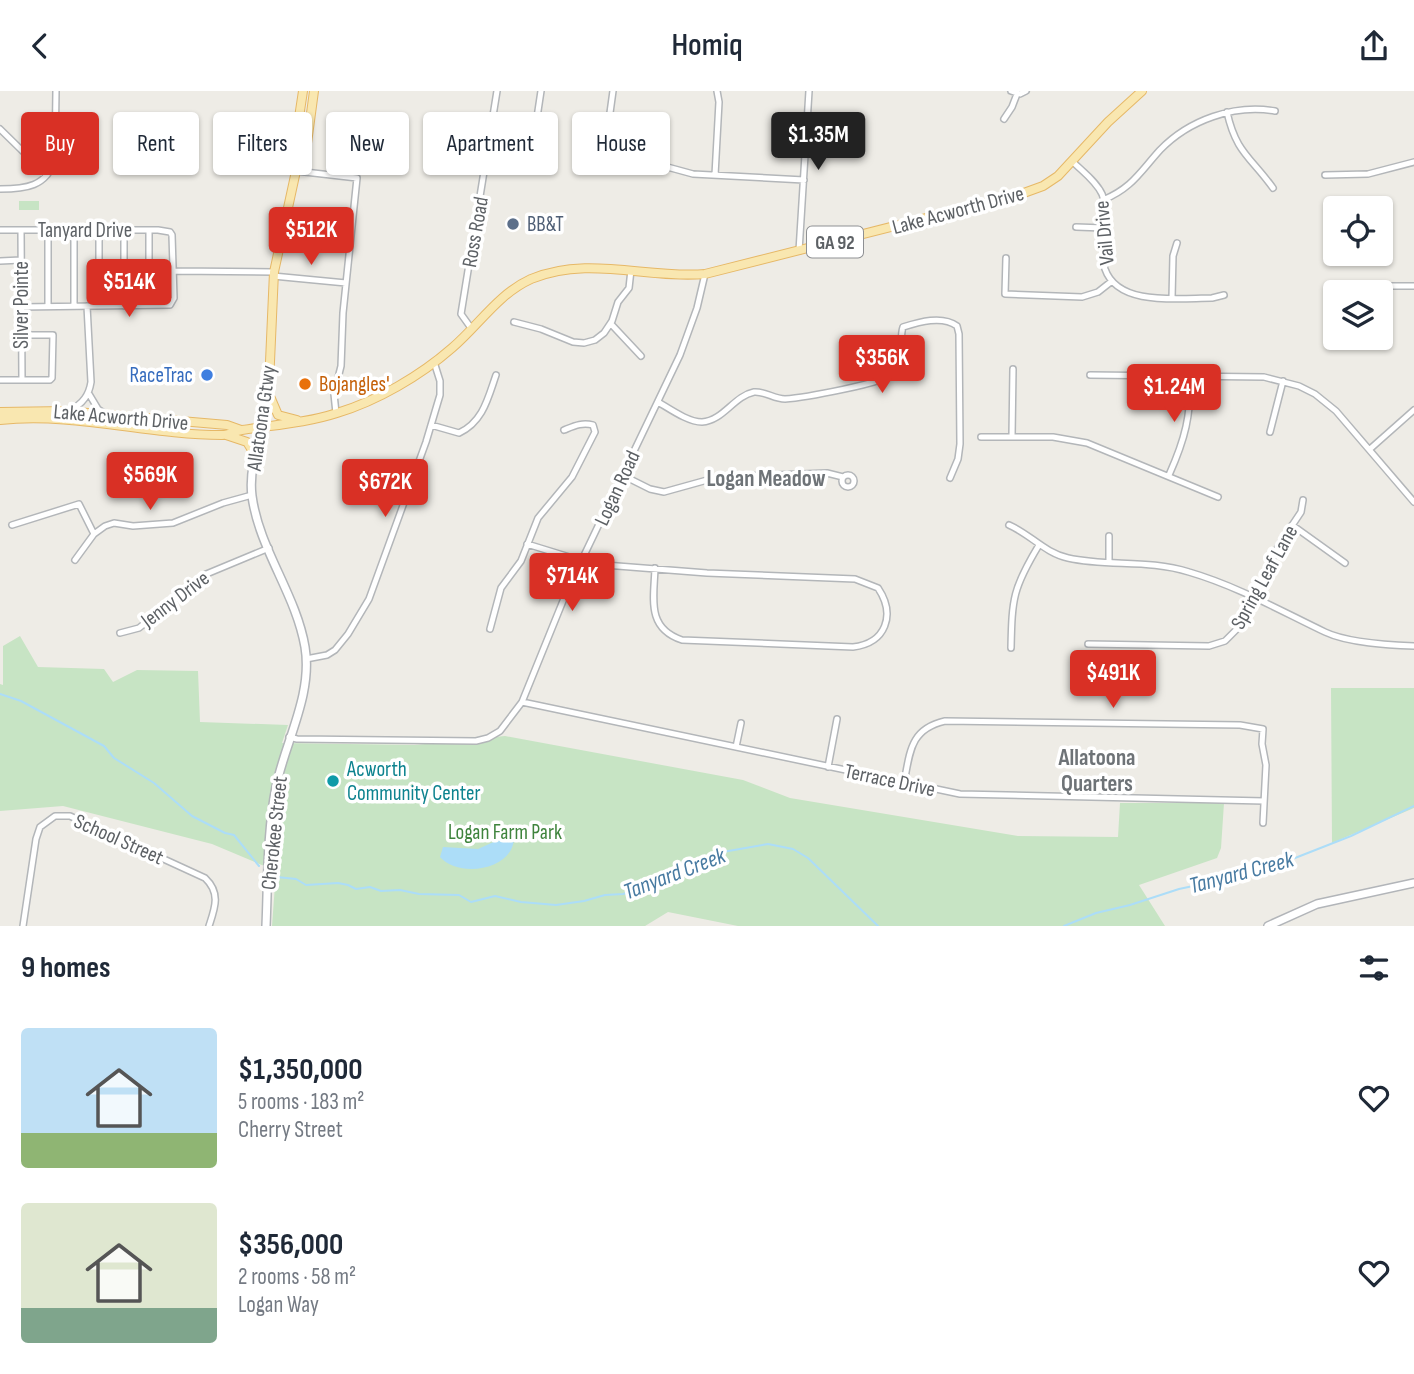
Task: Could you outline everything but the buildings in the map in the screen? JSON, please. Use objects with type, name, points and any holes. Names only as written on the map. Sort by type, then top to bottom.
[{"type":"main road","points":[[300,112],[303,91]]},
{"type":"main road","points":[[311,112],[314,91]]},
{"type":"main road","name":"Lake Acworth Drive","points":[[0,419],[68,419],[182,433],[226,435],[336,414],[388,390],[433,362],[453,348],[515,288],[533,279],[575,268],[677,275],[705,274],[1021,194],[1050,182],[1142,91]]},
{"type":"main road","name":"Allatoona Gtwy","points":[[262,428],[268,388],[273,274],[295,175]]},
{"type":"main road","points":[[268,388],[278,415],[303,421]]},
{"type":"main road","name":"Lake Acworth Drive","points":[[0,412],[65,411],[227,425],[241,430]]},
{"type":"main road","points":[[226,435],[247,442],[255,455]]},
{"type":"street","points":[[55,91],[55,112]]},
{"type":"street","name":"Ross Road","points":[[494,112],[497,91]]},
{"type":"street","points":[[538,112],[541,91]]},
{"type":"street","points":[[613,91],[609,125],[617,139],[667,168],[715,175],[804,180]]},
{"type":"street","points":[[715,175],[719,101],[717,91]]},
{"type":"street","points":[[799,251],[809,91]]},
{"type":"street","points":[[1004,119],[1012,107],[1014,92],[1026,91]]},
{"type":"street","points":[[1104,199],[1124,190],[1162,148],[1182,132],[1209,118],[1251,109],[1275,111]]},
{"type":"street","points":[[1227,112],[1233,136],[1242,153],[1273,188]]},
{"type":"street","points":[[0,129],[21,150]]},
{"type":"street","name":"Vail Drive","points":[[1073,162],[1096,186],[1104,199],[1104,261],[1112,281],[1132,295],[1212,298],[1224,295]]},
{"type":"street","points":[[1325,175],[1368,174],[1414,162]]},
{"type":"street","points":[[312,173],[357,179],[341,366],[334,394],[336,414]]},
{"type":"street","points":[[0,189],[30,187],[47,175]]},
{"type":"street","name":"Ross Road","points":[[471,328],[461,314],[485,175]]},
{"type":"street","points":[[1076,227],[1104,227]]},
{"type":"street","name":"Tanyard Drive","points":[[0,230],[170,232],[173,239],[174,271]]},
{"type":"street","name":"Silver Pointe","points":[[21,230],[22,380]]},
{"type":"street","points":[[149,230],[149,305]]},
{"type":"street","points":[[48,231],[48,306]]},
{"type":"street","points":[[74,231],[74,306]]},
{"type":"street","points":[[99,231],[99,306]]},
{"type":"street","points":[[124,231],[124,306]]},
{"type":"street","points":[[1172,297],[1173,256],[1177,243]]},
{"type":"street","points":[[1006,258],[1005,294],[1082,297],[1098,292],[1112,281]]},
{"type":"street","points":[[0,261],[21,260]]},
{"type":"street","points":[[514,322],[573,342],[584,343],[600,337],[611,324],[618,302],[629,288],[631,270]]},
{"type":"street","points":[[21,307],[170,305],[174,298],[174,271],[273,274],[346,283]]},
{"type":"street","name":"Logan Road","points":[[289,737],[476,741],[500,731],[522,702],[562,602],[687,339],[698,308],[705,274]]},
{"type":"street","points":[[1393,286],[1414,286]]},
{"type":"street","points":[[65,411],[77,407],[89,394],[91,383],[87,306]]},
{"type":"street","points":[[658,403],[701,422],[714,418],[752,393],[761,392],[787,399],[882,381],[896,373],[900,366],[900,336],[903,327],[918,321],[949,321],[957,326],[959,334],[960,444],[958,460],[950,478]]},
{"type":"street","points":[[611,324],[641,356]]},
{"type":"street","points":[[0,380],[52,378],[53,335],[21,335]]},
{"type":"street","points":[[306,659],[327,655],[335,650],[369,599],[431,425],[441,387],[433,362]]},
{"type":"street","points":[[1012,436],[1013,369]]},
{"type":"street","points":[[431,425],[459,433],[478,421],[496,375]]},
{"type":"street","points":[[1090,375],[1264,377],[1298,386],[1326,402],[1414,502]]},
{"type":"street","points":[[1169,475],[1185,437],[1191,376]]},
{"type":"street","points":[[1270,432],[1283,381]]},
{"type":"street","points":[[89,394],[105,415]]},
{"type":"street","points":[[1370,449],[1414,410]]},
{"type":"street","points":[[490,629],[501,588],[521,561],[538,518],[565,487],[581,463],[595,432],[593,425],[588,424],[576,424],[564,430]]},
{"type":"street","name":"Allatoona Gtwy","points":[[262,428],[252,470],[252,495],[257,520],[299,622],[306,659]]},
{"type":"street","points":[[981,437],[1053,437],[1087,443],[1218,497]]},
{"type":"street","points":[[622,475],[650,489],[664,492],[718,477],[827,473],[843,477]]},
{"type":"street","points":[[75,560],[94,534],[105,526],[114,523],[134,526],[173,523],[223,503],[252,495]]},
{"type":"street","name":"Spring Leaf Lane","points":[[1088,644],[1217,645],[1232,636],[1279,545],[1301,512],[1303,500]]},
{"type":"street","points":[[12,525],[79,504],[94,534]]},
{"type":"street","points":[[1009,525],[1039,545],[1071,559],[1152,564],[1188,571],[1317,626],[1326,633],[1373,644],[1414,646]]},
{"type":"street","points":[[1292,526],[1345,563]]},
{"type":"street","points":[[1109,561],[1110,536]]},
{"type":"street","points":[[527,544],[582,562],[655,568],[707,573],[855,579],[878,588],[886,604],[886,624],[874,641],[853,647],[682,641],[665,632],[656,618],[655,568]]},
{"type":"street","points":[[1011,648],[1015,590],[1021,573],[1039,545]]},
{"type":"street","name":"Jenny Drive","points":[[120,633],[139,628],[204,575],[269,548]]},
{"type":"street","name":"Cherokee Street","points":[[266,926],[274,799],[304,689],[306,659]]},
{"type":"street","name":"Terrace Drive","points":[[522,702],[904,783],[968,794],[1264,801]]},
{"type":"street","points":[[828,767],[837,719]]},
{"type":"street","points":[[904,783],[914,740],[924,729],[945,721],[1240,725],[1263,729],[1262,744],[1266,765],[1263,823]]},
{"type":"street","points":[[736,747],[741,723]]},
{"type":"street","name":"School Street","points":[[23,926],[38,833],[49,818],[63,815],[70,815],[205,878],[216,896],[209,926]]},
{"type":"street","points":[[1268,926],[1317,904],[1414,883]]},
{"type":"green space","points":[[19,201],[39,201],[39,210],[19,210]]},
{"type":"green space","name":"Logan Farm Park","points":[[20,636],[38,667],[104,669],[113,682],[137,670],[198,671],[200,722],[288,725],[282,743],[415,745],[505,736],[743,780],[790,798],[1018,836],[1118,837],[1120,803],[1224,803],[1221,848],[1217,858],[1139,885],[1165,926],[738,926],[668,912],[645,926],[272,926],[276,871],[212,844],[63,806],[0,811],[0,684],[3,685],[3,646]]},
{"type":"green space","points":[[1331,688],[1414,688],[1414,808],[1332,843]]},
{"type":"water","points":[[509,835],[514,839],[511,850],[504,858],[483,868],[459,868],[440,857],[443,847],[478,849]]},
{"type":"waterway","name":"Tanyard Creek","points":[[0,694],[21,701],[104,746],[114,758],[154,783],[192,816],[234,835],[259,866]]},
{"type":"waterway","name":"Tanyard Creek","points":[[1064,926],[1096,913],[1295,858],[1351,836],[1414,806]]},
{"type":"waterway","name":"Tanyard Creek","points":[[277,877],[296,879],[306,885],[338,883],[356,889],[370,887],[381,891],[459,895],[471,902],[495,896],[521,902],[556,905],[623,894],[647,887],[717,853],[768,844],[793,849],[808,858],[878,926]]},
{"type":"place","name":"BB&T","points":[[513,224]]},
{"type":"place","name":"RaceTrac","points":[[207,375]]},
{"type":"place","name":"Bojangles'","points":[[305,384]]},
{"type":"place","name":"Acworth Community Center","points":[[333,781]]},
{"type":"district","name":"Logan Meadow","points":[[766,478]]},
{"type":"district","name":"Allatoona Quarters","points":[[1097,770]]}]
